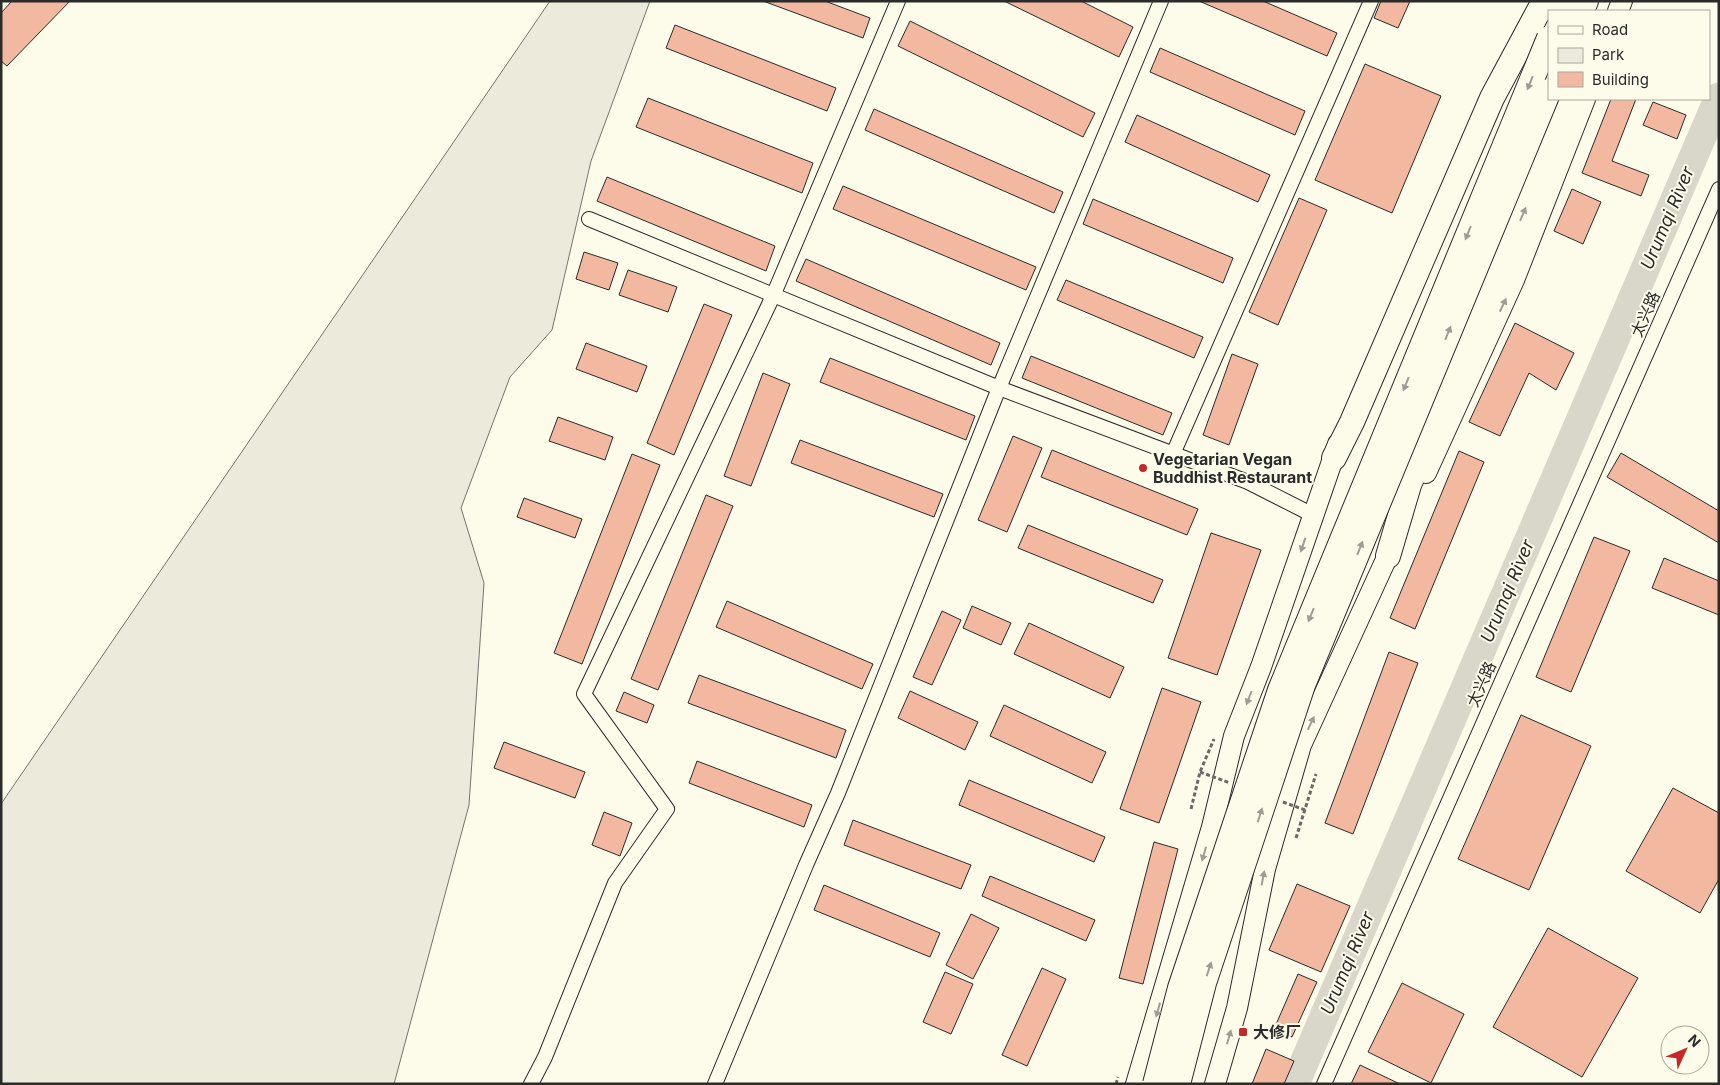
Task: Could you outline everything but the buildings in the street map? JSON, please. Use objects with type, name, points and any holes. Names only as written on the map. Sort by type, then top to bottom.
[{"type":"highway","points":[[1334,458],[1492,98],[1544,1]]},
{"type":"highway","points":[[1155,1084],[1180,988],[1280,690],[1548,40]]},
{"type":"highway","points":[[1178,1084],[1204,983],[1303,685],[1548,93]]},
{"type":"highway","points":[[1388,556],[1409,485],[1546,160],[1567,100]]},
{"type":"main road","points":[[1136,1084],[1212,827],[1234,736],[1261,668],[1360,381],[1457,161],[1534,1]]},
{"type":"main road","points":[[1215,1084],[1237,1008],[1265,869],[1301,745],[1514,280],[1585,100]]},
{"type":"street","points":[[531,1084],[545,1057],[614,883],[667,809],[584,694],[773,296],[898,1]]},
{"type":"street","points":[[715,1084],[838,793],[999,388],[1161,1]]},
{"type":"street","points":[[1173,454],[1371,1]]},
{"type":"street","name":"太兴路","points":[[1324,1084],[1719,189]]},
{"type":"street","points":[[589,219],[999,388],[1248,482],[1313,515]]},
{"type":"path","points":[[1192,809],[1200,772],[1217,732]]},
{"type":"path","points":[[1296,838],[1316,774]]},
{"type":"green space","points":[[550,1],[650,1],[591,161],[552,330],[510,377],[461,508],[484,583],[469,805],[394,1084],[1,1084],[1,804]]},
{"type":"waterway","name":"Urumqi River","points":[[1295,1084],[1719,97]]},
{"type":"place","name":"Vegetarian Vegan Buddhist Restaurant","points":[[1143,468]]},
{"type":"place","name":"大修厂","points":[[1243,1032]]}]
